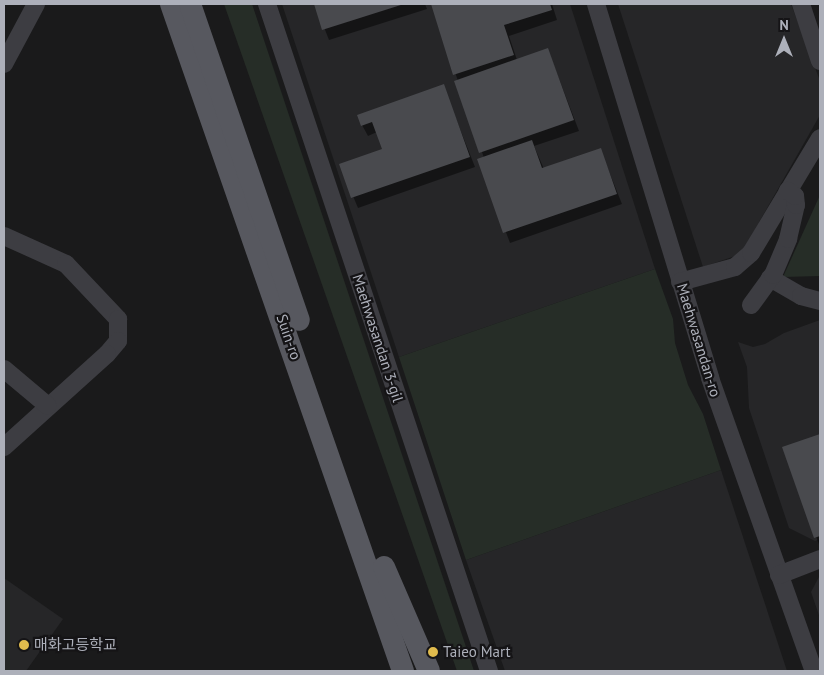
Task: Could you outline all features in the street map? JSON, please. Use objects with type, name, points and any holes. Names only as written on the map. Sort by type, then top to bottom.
[{"type":"main road","name":"Suin-ro","points":[[171,4],[376,567],[419,671]]},
{"type":"main road","name":"Suin-ro","points":[[190,4],[376,567],[403,671]]},
{"type":"main road","points":[[376,567],[389,671]]},
{"type":"main road","points":[[376,567],[428,671]]},
{"type":"street","points":[[4,64],[36,4]]},
{"type":"street","name":"Maehwasandan 3-gil","points":[[267,4],[489,671]]},
{"type":"street","name":"Maehwasandan-ro","points":[[596,4],[710,378],[814,671]]},
{"type":"street","points":[[801,4],[820,61]]},
{"type":"street","points":[[680,282],[735,267],[752,253],[820,138]]},
{"type":"street","points":[[751,306],[770,278],[788,239],[796,205],[795,196],[788,191]]},
{"type":"street","points":[[4,236],[66,264],[118,319],[118,341],[4,447]]},
{"type":"street","points":[[770,278],[801,296],[820,300]]},
{"type":"street","points":[[4,369],[48,406]]},
{"type":"street","points":[[779,575],[820,560]]},
{"type":"shaded area","points":[[224,4],[252,4],[474,671],[457,671]]},
{"type":"shaded area","points":[[282,4],[570,4],[655,269],[399,357]]},
{"type":"shaded area","points":[[618,4],[791,4],[820,81],[820,115],[741,254],[703,267]]},
{"type":"shaded area","points":[[820,195],[820,276],[783,277]]},
{"type":"shaded area","points":[[655,269],[673,319],[675,343],[688,385],[703,414],[721,470],[466,560],[399,357]]},
{"type":"shaded area","points":[[820,320],[820,539],[815,541],[789,528],[749,408],[747,367],[738,342],[753,347],[765,344],[784,333]]},
{"type":"shaded area","points":[[721,470],[787,671],[505,671],[466,560]]},
{"type":"shaded area","points":[[820,575],[820,618],[811,592]]},
{"type":"shaded area","name":"매화고등학교","points":[[4,578],[63,619],[26,671],[4,671]]},
{"type":"building","points":[[314,4],[404,4],[322,30]]},
{"type":"building","points":[[431,4],[550,4],[552,10],[504,25],[514,55],[453,75]]},
{"type":"building","points":[[548,48],[574,120],[479,153],[454,81]]},
{"type":"building","points":[[444,84],[470,157],[351,198],[339,164],[382,149],[372,122],[361,126],[357,115]]},
{"type":"building","points":[[532,140],[542,168],[601,148],[617,194],[503,233],[477,159]]},
{"type":"building","points":[[820,434],[820,536],[814,538],[782,447]]},
{"type":"place","name":"매화고등학교","points":[[24,645]]},
{"type":"place","name":"Taieo Mart","points":[[433,652]]}]
